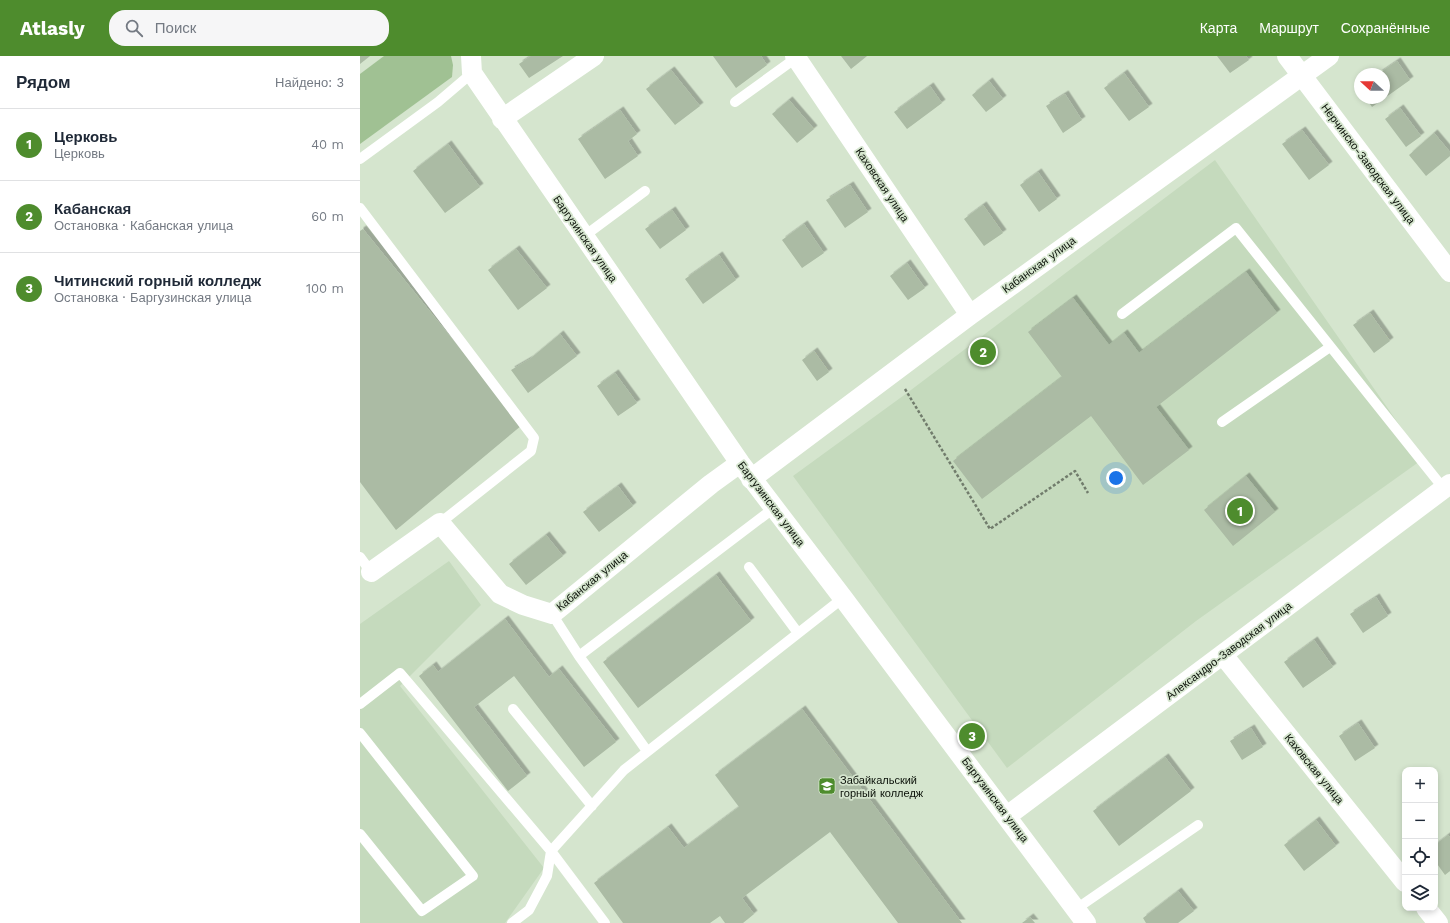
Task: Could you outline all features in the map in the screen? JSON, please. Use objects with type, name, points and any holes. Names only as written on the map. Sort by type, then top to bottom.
[{"type":"street","points":[[502,119],[594,56]]},
{"type":"street","name":"Нерчинско-Заводская улица","points":[[1287,56],[1450,272]]},
{"type":"street","name":"Кабанская улица","points":[[752,479],[970,315],[1329,56]]},
{"type":"street","name":"Каховская улица","points":[[795,57],[970,315]]},
{"type":"street","name":"Баргузинская улица","points":[[471,64],[502,119],[740,463],[1008,816],[1081,916]]},
{"type":"street","name":"Кабанская улица","points":[[440,523],[500,594],[523,605],[552,614],[711,484],[740,463]]},
{"type":"street","name":"Александро-Заводская улица","points":[[1008,816],[1447,487]]},
{"type":"street","points":[[366,565],[440,523]]},
{"type":"street","name":"Каховская улица","points":[[1223,655],[1402,878]]},
{"type":"street","points":[[1428,911],[1438,923]]},
{"type":"lane","points":[[735,102],[795,57]]},
{"type":"lane","points":[[360,159],[438,102],[471,64]]},
{"type":"lane","points":[[583,237],[645,192]]},
{"type":"lane","points":[[360,208],[534,438],[531,451],[440,523]]},
{"type":"lane","points":[[1122,314],[1236,228],[1330,347],[1447,487]]},
{"type":"lane","points":[[1222,422],[1330,347]]},
{"type":"lane","points":[[579,656],[774,508]]},
{"type":"lane","points":[[748,567],[798,633]]},
{"type":"lane","points":[[512,923],[529,910],[547,876],[551,851],[624,770],[843,598]]},
{"type":"lane","points":[[552,614],[579,656],[647,751]]},
{"type":"lane","points":[[360,704],[400,673],[551,851],[605,923]]},
{"type":"lane","points":[[513,709],[592,806]]},
{"type":"lane","points":[[360,733],[473,876],[422,912],[360,834]]},
{"type":"lane","points":[[1081,916],[1198,825]]},
{"type":"path","points":[[895,372],[990,529],[1075,471],[1088,493]]},
{"type":"shaded area","points":[[384,56],[451,56],[453,65],[452,77],[360,144],[360,74]]},
{"type":"shaded area","points":[[1215,160],[1423,459],[1196,621],[1007,768],[793,476],[907,393]]},
{"type":"shaded area","points":[[449,561],[481,605],[400,686],[544,868],[505,923],[360,923],[360,624]]},
{"type":"building","points":[[360,56],[370,56],[360,64]]},
{"type":"building","points":[[531,56],[563,56],[529,78],[519,64]]},
{"type":"building","points":[[713,56],[761,56],[767,65],[736,88]]},
{"type":"building","points":[[841,56],[867,56],[851,69]]},
{"type":"building","points":[[1217,56],[1246,56],[1249,60],[1230,73]]},
{"type":"building","points":[[1397,61],[1410,80],[1390,94],[1390,68],[1387,68]]},
{"type":"building","points":[[671,70],[700,106],[675,125],[646,89]]},
{"type":"building","points":[[1124,73],[1149,107],[1129,121],[1104,88]]},
{"type":"building","points":[[989,81],[1003,99],[986,112],[972,95]]},
{"type":"building","points":[[930,86],[942,103],[907,129],[894,112]]},
{"type":"building","points":[[1065,94],[1082,120],[1063,133],[1046,106]]},
{"type":"building","points":[[789,100],[814,129],[797,143],[772,114]]},
{"type":"building","points":[[1400,108],[1421,136],[1406,147],[1385,119]]},
{"type":"building","points":[[620,110],[637,134],[628,141],[638,156],[605,179],[578,139]]},
{"type":"building","points":[[1302,130],[1329,165],[1309,180],[1282,144]]},
{"type":"building","points":[[1434,133],[1450,152],[1450,156],[1426,176],[1409,155]]},
{"type":"building","points":[[448,144],[480,187],[445,213],[413,171]]},
{"type":"building","points":[[1038,172],[1057,199],[1039,212],[1020,185]]},
{"type":"building","points":[[850,185],[868,212],[845,228],[826,200]]},
{"type":"building","points":[[983,205],[1003,233],[984,246],[964,219]]},
{"type":"building","points":[[672,210],[686,230],[660,249],[645,229]]},
{"type":"building","points":[[804,224],[824,253],[802,268],[782,240]]},
{"type":"building","points":[[363,229],[522,425],[396,530],[360,482],[360,231]]},
{"type":"building","points":[[516,249],[547,288],[518,310],[488,270]]},
{"type":"building","points":[[719,255],[736,280],[703,304],[685,279]]},
{"type":"building","points":[[907,263],[925,288],[908,300],[890,276]]},
{"type":"building","points":[[1246,272],[1277,313],[1156,407],[1189,450],[1143,485],[1091,416],[982,499],[953,461],[1062,377],[1028,332],[1073,298],[1109,345],[1124,333],[1139,353]]},
{"type":"building","points":[[1370,313],[1390,341],[1374,353],[1353,325]]},
{"type":"building","points":[[560,334],[577,356],[528,393],[511,370],[530,359]]},
{"type":"building","points":[[814,351],[829,372],[817,381],[802,360]]},
{"type":"building","points":[[615,373],[637,403],[618,416],[597,386]]},
{"type":"building","points":[[1246,476],[1275,512],[1233,546],[1204,510]]},
{"type":"building","points":[[618,486],[633,506],[599,532],[583,512]]},
{"type":"building","points":[[546,535],[563,556],[526,585],[509,564]]},
{"type":"building","points":[[716,575],[751,621],[638,708],[603,662]]},
{"type":"building","points":[[1376,597],[1388,616],[1363,633],[1350,614]]},
{"type":"building","points":[[505,619],[549,677],[559,669],[616,742],[584,767],[514,676],[474,707],[527,776],[508,791],[419,676],[433,665],[438,672]]},
{"type":"building","points":[[1314,640],[1333,667],[1303,688],[1284,662]]},
{"type":"building","points":[[802,709],[962,923],[898,923],[830,832],[742,898],[754,914],[743,923],[725,923],[720,916],[710,923],[623,923],[594,883],[668,827],[684,848],[739,807],[715,775]]},
{"type":"building","points":[[1358,723],[1375,748],[1355,761],[1339,736]]},
{"type":"building","points":[[1251,728],[1263,747],[1242,760],[1230,741]]},
{"type":"building","points":[[1165,757],[1191,791],[1119,846],[1093,811]]},
{"type":"building","points":[[1316,820],[1336,846],[1304,871],[1284,845]]},
{"type":"building","points":[[1448,835],[1450,837],[1450,871],[1445,875],[1438,865],[1438,843]]},
{"type":"building","points":[[1178,891],[1194,911],[1178,923],[1146,923],[1143,918]]},
{"type":"building","points":[[1030,917],[1035,923],[1022,923]]},
{"type":"place","name":"Кабанская","points":[[983,352]]},
{"type":"place","name":"Церковь","points":[[1240,511]]},
{"type":"place","name":"Читинский горный колледж","points":[[972,736]]},
{"type":"place","name":"Забайкальский горный колледж","points":[[827,786]]}]
